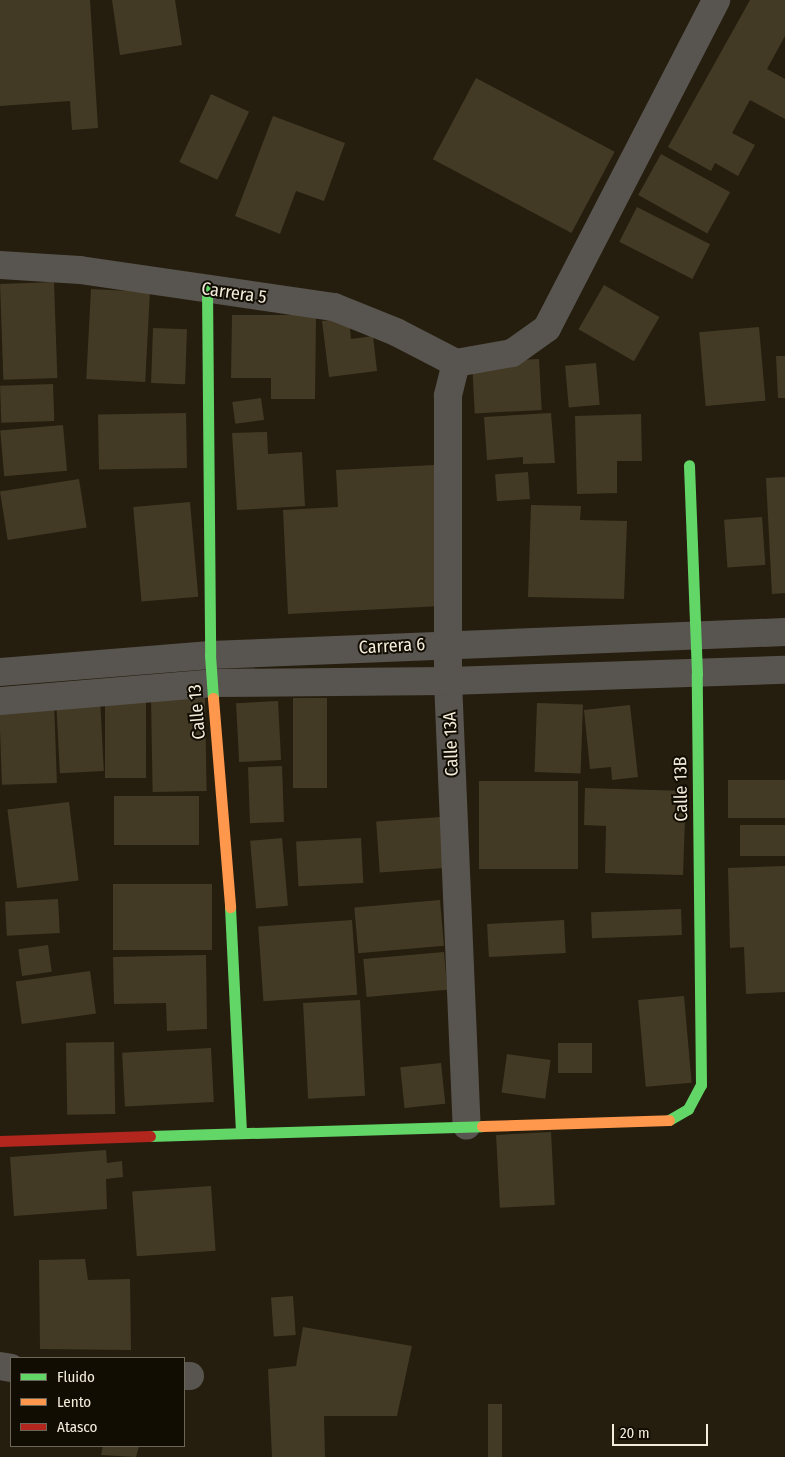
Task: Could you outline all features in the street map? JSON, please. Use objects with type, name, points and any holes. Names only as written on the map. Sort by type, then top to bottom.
[{"type":"street","points":[[456,363],[512,353],[548,328],[716,0]]},
{"type":"street","name":"Carrera 5","points":[[0,264],[80,270],[334,307],[396,332],[456,363]]},
{"type":"street","name":"Calle 13","points":[[207,289],[210,655],[230,904],[241,1133]]},
{"type":"street","name":"Calle 13A","points":[[456,363],[448,396],[448,681],[468,1126]]},
{"type":"street","name":"Calle 13B","points":[[468,1126],[670,1120],[688,1109],[701,1085],[697,674],[690,465]]},
{"type":"street","name":"Carrera 6","points":[[0,672],[210,655],[785,632]]},
{"type":"street","name":"Carrera 6","points":[[0,701],[213,683],[448,681],[785,670]]},
{"type":"street","points":[[0,1140],[468,1126]]},
{"type":"building","points":[[0,0],[90,0],[98,128],[72,130],[70,101],[0,106]]},
{"type":"building","points":[[112,0],[175,0],[182,45],[120,55]]},
{"type":"building","points":[[750,0],[785,0],[785,36],[767,69],[785,79],[785,119],[750,100],[732,133],[755,145],[738,176],[715,163],[711,171],[668,147]]},
{"type":"building","points":[[476,78],[615,152],[571,233],[433,159]]},
{"type":"building","points":[[211,94],[249,112],[217,180],[179,162]]},
{"type":"building","points":[[273,116],[345,143],[324,201],[296,191],[280,234],[235,216]]},
{"type":"building","points":[[661,154],[730,192],[707,233],[638,195]]},
{"type":"building","points":[[637,207],[710,244],[692,279],[619,242]]},
{"type":"building","points":[[54,282],[57,378],[3,380],[0,284]]},
{"type":"building","points":[[604,285],[659,317],[634,361],[578,329]]},
{"type":"building","points":[[91,289],[150,292],[145,382],[86,379]]},
{"type":"building","points":[[232,315],[316,315],[315,399],[271,399],[271,378],[231,378]]},
{"type":"building","points":[[349,318],[351,339],[373,336],[377,371],[329,377],[322,321]]},
{"type":"building","points":[[759,327],[765,401],[706,406],[699,332]]},
{"type":"building","points":[[153,328],[187,329],[185,384],[151,383]]},
{"type":"building","points":[[776,356],[785,356],[785,398],[778,398]]},
{"type":"building","points":[[539,359],[542,410],[475,413],[472,363]]},
{"type":"building","points":[[596,363],[600,405],[569,408],[565,366]]},
{"type":"building","points":[[53,384],[54,421],[1,423],[0,386]]},
{"type":"building","points":[[261,398],[264,420],[235,424],[232,402]]},
{"type":"building","points":[[186,413],[187,468],[99,470],[98,415]]},
{"type":"building","points":[[551,413],[555,463],[523,464],[523,457],[487,460],[484,417]]},
{"type":"building","points":[[641,414],[642,461],[617,461],[617,493],[577,494],[575,416]]},
{"type":"building","points":[[63,425],[67,471],[4,476],[0,430]]},
{"type":"building","points":[[267,432],[268,454],[302,452],[305,506],[237,510],[232,433]]},
{"type":"building","points":[[434,465],[441,606],[288,614],[283,510],[338,507],[336,470]]},
{"type":"building","points":[[528,472],[530,499],[497,501],[495,474]]},
{"type":"building","points":[[785,477],[785,593],[772,594],[766,478]]},
{"type":"building","points":[[79,479],[87,527],[8,540],[0,492]]},
{"type":"building","points":[[190,502],[198,597],[141,602],[133,507]]},
{"type":"building","points":[[531,505],[581,506],[580,520],[627,521],[624,599],[528,597]]},
{"type":"building","points":[[762,517],[765,565],[727,568],[724,520]]},
{"type":"building","points":[[100,698],[104,771],[60,773],[56,700]]},
{"type":"building","points":[[105,698],[146,698],[146,778],[105,778]]},
{"type":"building","points":[[205,698],[207,791],[153,792],[151,699]]},
{"type":"building","points":[[293,698],[327,698],[327,788],[293,788]]},
{"type":"building","points":[[54,700],[57,783],[2,785],[0,702]]},
{"type":"building","points":[[278,701],[281,760],[239,762],[236,703]]},
{"type":"building","points":[[537,703],[583,705],[581,774],[535,772]]},
{"type":"building","points":[[630,705],[638,777],[612,780],[611,767],[590,769],[584,710]]},
{"type":"building","points":[[282,766],[284,822],[250,823],[248,767]]},
{"type":"building","points":[[728,780],[785,780],[785,818],[728,818]]},
{"type":"building","points":[[479,781],[578,781],[578,869],[479,869]]},
{"type":"building","points":[[585,788],[686,791],[683,875],[605,873],[606,826],[584,825]]},
{"type":"building","points":[[114,796],[199,796],[199,845],[114,845]]},
{"type":"building","points":[[69,802],[79,880],[17,888],[7,810]]},
{"type":"building","points":[[441,817],[445,868],[380,872],[376,822]]},
{"type":"building","points":[[740,825],[785,825],[785,856],[740,856]]},
{"type":"building","points":[[282,838],[288,906],[256,909],[250,841]]},
{"type":"building","points":[[361,838],[363,883],[298,886],[296,841]]},
{"type":"building","points":[[785,866],[785,992],[746,994],[744,947],[730,948],[728,868]]},
{"type":"building","points":[[113,884],[212,884],[212,950],[113,950]]},
{"type":"building","points":[[58,899],[60,933],[7,936],[5,902]]},
{"type":"building","points":[[440,900],[444,946],[358,953],[354,907]]},
{"type":"building","points":[[681,909],[682,935],[592,938],[591,912]]},
{"type":"building","points":[[352,920],[357,995],[263,1001],[258,927]]},
{"type":"building","points":[[564,920],[566,953],[489,957],[487,924]]},
{"type":"building","points":[[48,945],[52,972],[22,976],[18,949]]},
{"type":"building","points":[[444,952],[447,990],[367,997],[363,959]]},
{"type":"building","points":[[206,955],[207,1029],[167,1031],[166,1003],[114,1004],[113,957]]},
{"type":"building","points":[[90,971],[96,1014],[22,1024],[16,981]]},
{"type":"building","points":[[684,996],[692,1083],[646,1087],[638,1000]]},
{"type":"building","points":[[360,1000],[365,1096],[308,1099],[303,1003]]},
{"type":"building","points":[[114,1042],[115,1114],[67,1115],[66,1043]]},
{"type":"building","points":[[558,1043],[592,1043],[592,1073],[558,1073]]},
{"type":"building","points":[[211,1048],[214,1102],[125,1107],[122,1053]]},
{"type":"building","points":[[507,1054],[551,1060],[545,1099],[502,1093]]},
{"type":"building","points":[[441,1063],[445,1104],[405,1108],[400,1067]]},
{"type":"building","points":[[551,1132],[555,1205],[500,1208],[496,1135]]},
{"type":"building","points":[[106,1150],[107,1163],[122,1161],[123,1177],[106,1179],[107,1209],[14,1216],[10,1157]]},
{"type":"building","points":[[211,1186],[216,1251],[137,1256],[132,1192]]},
{"type":"building","points":[[85,1259],[88,1280],[130,1279],[131,1350],[40,1349],[39,1260]]},
{"type":"building","points":[[293,1296],[296,1335],[274,1336],[271,1298]]},
{"type":"building","points":[[303,1327],[412,1346],[397,1416],[324,1416],[325,1457],[272,1457],[268,1369],[296,1366]]},
{"type":"building","points":[[488,1404],[502,1404],[502,1457],[488,1457]]},
{"type":"building","points":[[103,1447],[139,1447],[136,1457],[101,1455]]},
{"type":"traffic: fast","points":[[207,289],[210,655],[213,698]]},
{"type":"traffic: fast","points":[[669,1120],[688,1109],[701,1085],[697,674],[689,465]]},
{"type":"traffic: fast","points":[[230,907],[241,1133]]},
{"type":"traffic: fast","points":[[150,1136],[482,1126]]},
{"type":"traffic: slow","points":[[213,698],[230,907]]},
{"type":"traffic: slow","points":[[482,1126],[669,1120]]},
{"type":"traffic: jam","points":[[0,1141],[150,1136]]}]
